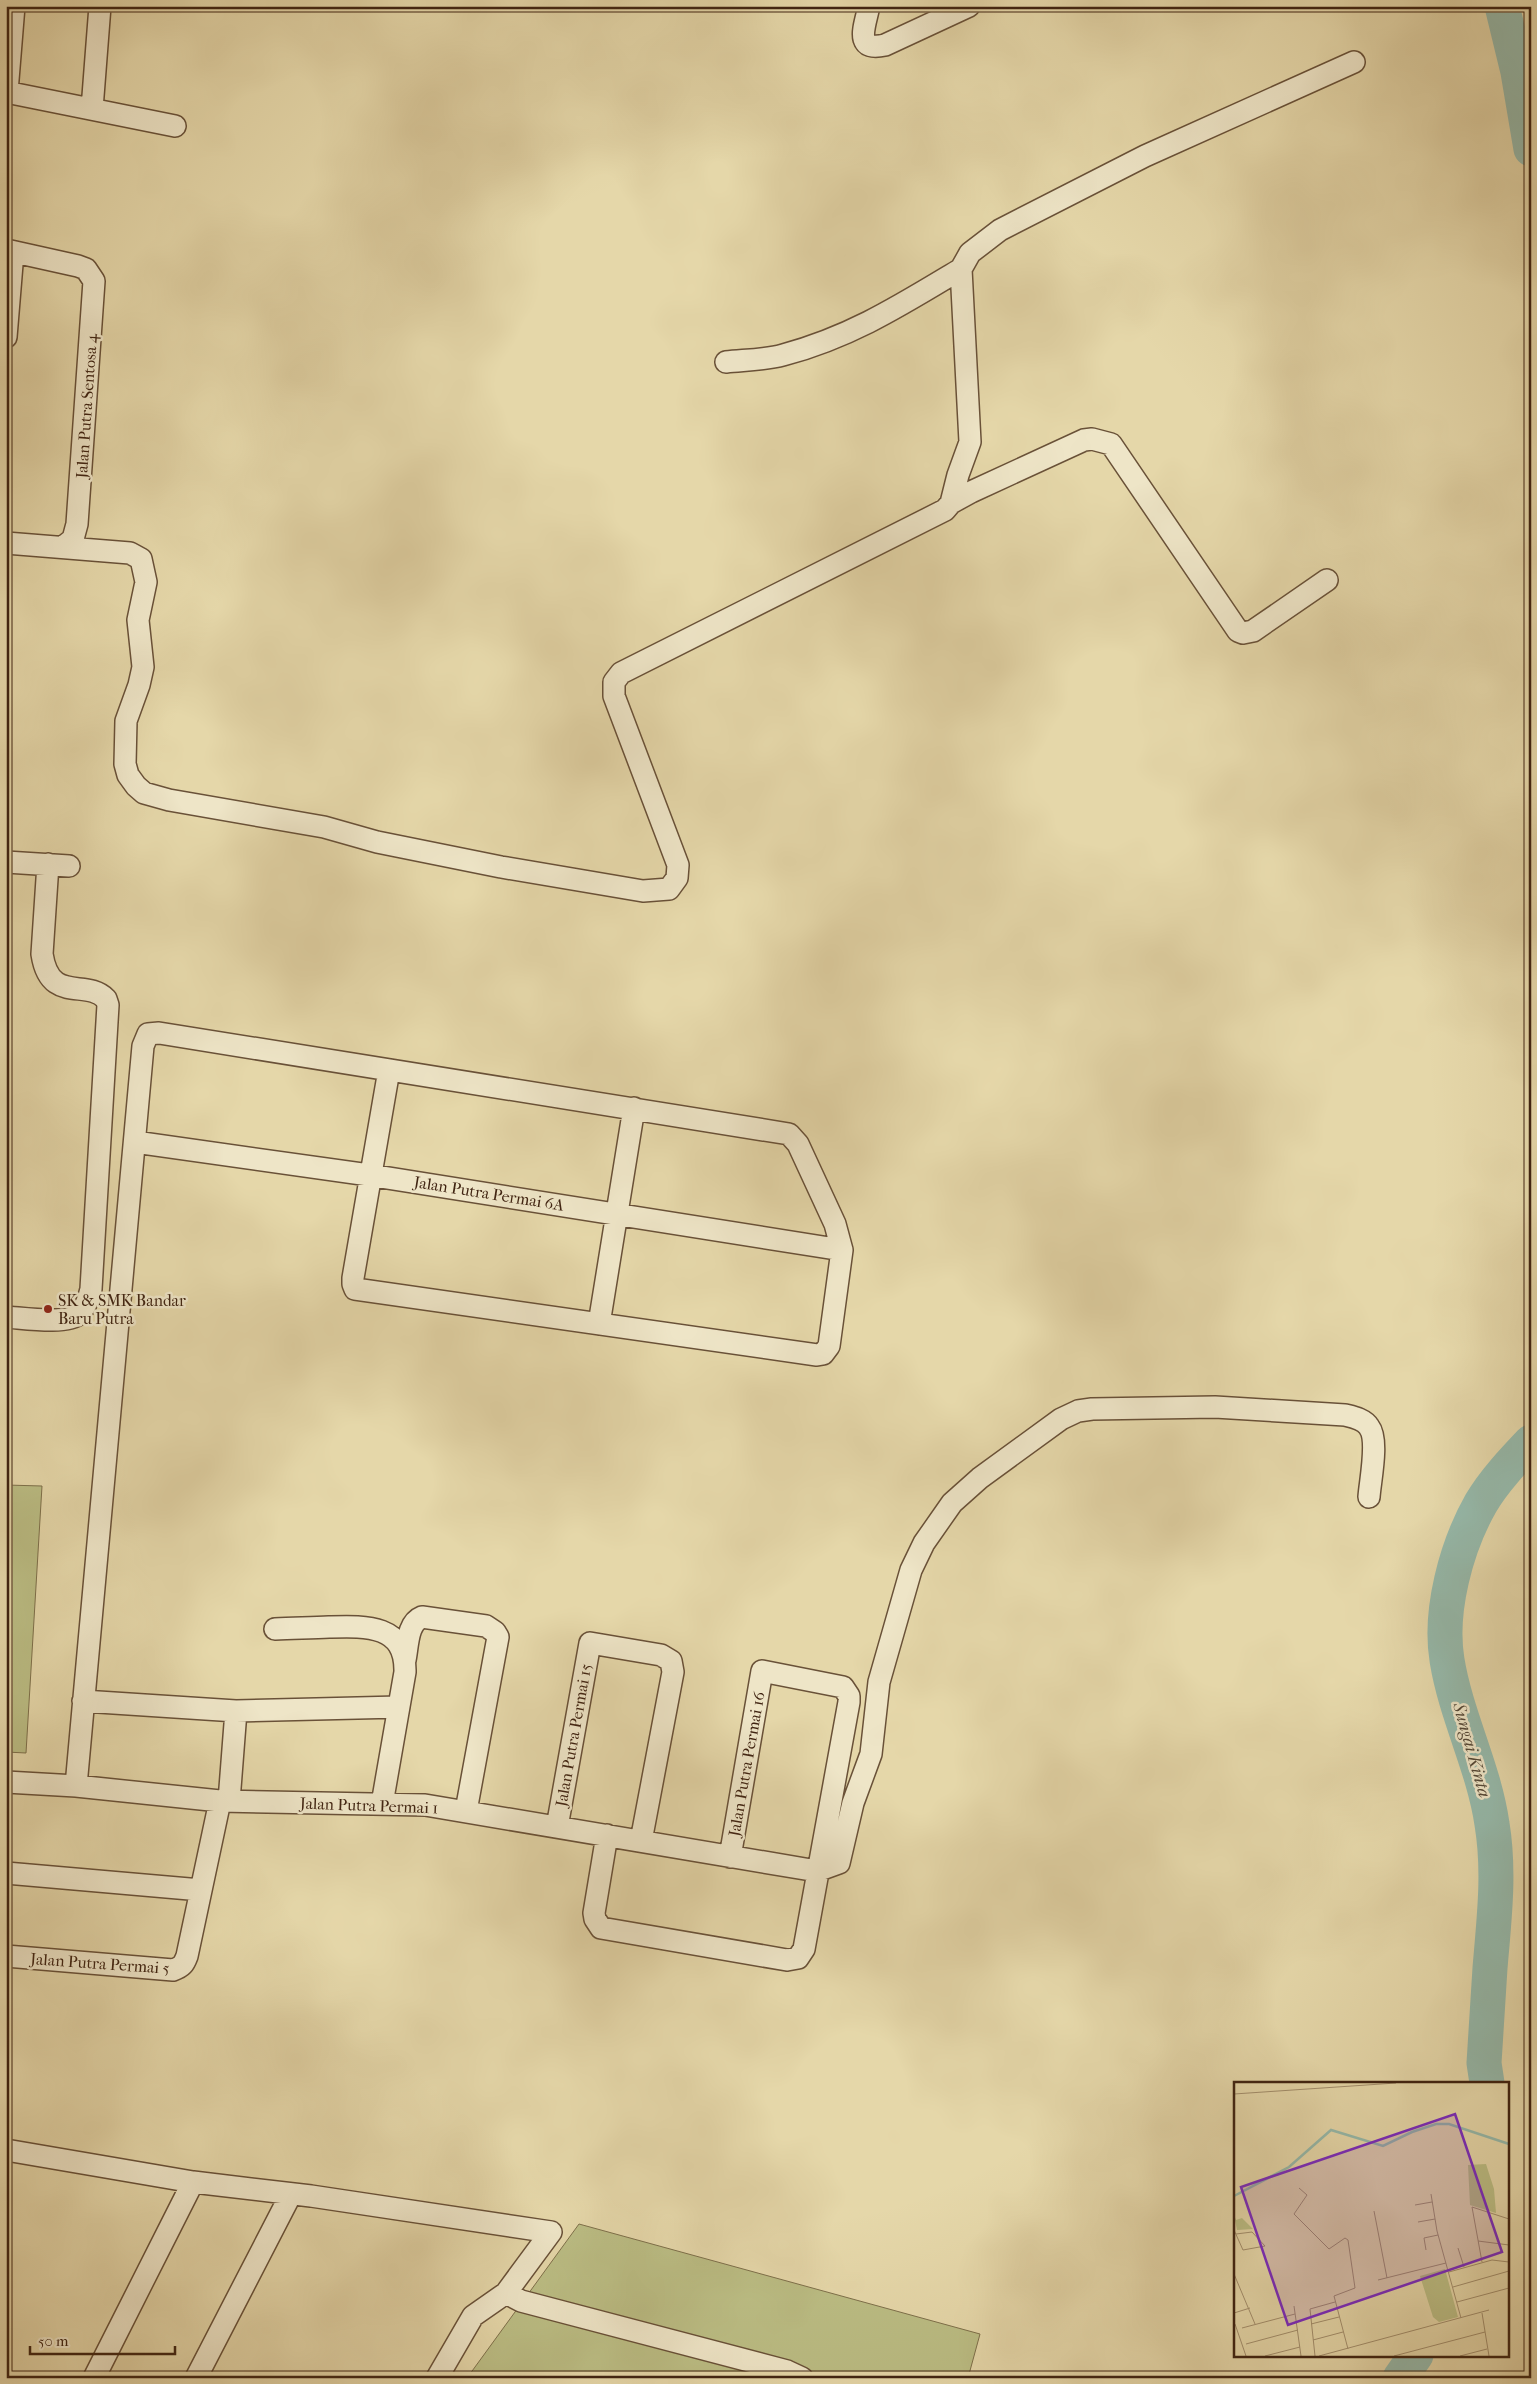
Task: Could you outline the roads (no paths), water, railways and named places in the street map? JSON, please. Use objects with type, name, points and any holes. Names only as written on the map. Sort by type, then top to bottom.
[{"type":"street","points":[[14,6],[7,92],[175,126]]},
{"type":"street","points":[[92,109],[100,6]]},
{"type":"street","points":[[869,6],[863,35],[864,41],[869,46],[880,46],[962,8]]},
{"type":"street","points":[[726,362],[781,356],[839,338],[876,320],[961,269],[970,253],[1000,230],[1145,156],[1354,62]]},
{"type":"street","points":[[6,337],[9,251]]},
{"type":"street","name":"Jalan Putra Sentosa 4","points":[[9,251],[86,269],[91,275],[94,290],[77,524],[73,539],[63,547]]},
{"type":"street","points":[[951,503],[958,474],[970,442],[961,269]]},
{"type":"street","points":[[6,543],[130,553],[136,555],[143,565],[146,582],[138,620],[143,667],[139,685],[126,720],[125,764],[128,775],[144,793],[170,800],[324,827],[377,842],[501,867],[643,891],[668,889],[677,878],[678,865],[614,696],[616,678],[628,669],[945,510],[951,503],[1084,440],[1102,440],[1111,444],[1238,631],[1243,633],[1253,631],[1327,580]]},
{"type":"street","points":[[6,862],[58,865],[42,954],[44,965],[50,977],[59,983],[69,989],[97,992],[106,999],[108,1005],[91,1289],[86,1306],[73,1318],[62,1320],[6,1317]]},
{"type":"street","points":[[76,1786],[143,1046],[148,1034],[159,1033],[789,1134],[794,1138],[802,1153],[835,1224],[842,1250],[829,1346],[823,1354],[356,1289],[353,1284],[353,1278],[389,1070]]},
{"type":"street","points":[[599,1324],[634,1108]]},
{"type":"street","name":"Jalan Putra Permai 6A","points":[[135,1142],[370,1175],[842,1250]]},
{"type":"street","points":[[607,1835],[594,1913],[597,1924],[606,1930],[793,1960],[798,1958],[804,1948],[817,1872],[839,1863],[853,1803],[873,1747],[879,1682],[911,1570],[924,1543],[952,1503],[980,1478],[1061,1419],[1078,1410],[1215,1407],[1345,1415],[1359,1419],[1369,1427],[1374,1439],[1369,1497]]},
{"type":"street","points":[[382,1804],[399,1707],[403,1655],[411,1628],[417,1619],[422,1617],[486,1626],[495,1632],[498,1637],[466,1811]]},
{"type":"street","points":[[275,1629],[358,1626],[374,1628],[391,1636],[403,1655]]},
{"type":"street","name":"Jalan Putra Permai 15","points":[[557,1827],[590,1644],[661,1655],[671,1661],[673,1666],[641,1841]]},
{"type":"street","name":"Jalan Putra Permai 16","points":[[730,1857],[762,1671],[838,1685],[847,1691],[849,1696],[817,1872]]},
{"type":"street","points":[[84,1701],[236,1712],[399,1707]]},
{"type":"street","points":[[6,1873],[201,1890],[225,1801],[236,1712]]},
{"type":"street","name":"Jalan Putra Permai 1","points":[[6,1782],[76,1786],[225,1801],[425,1805],[817,1872]]},
{"type":"street","name":"Jalan Putra Permai 5","points":[[6,1956],[173,1970],[184,1964],[187,1956],[201,1890]]},
{"type":"street","points":[[6,2150],[193,2182],[291,2194],[551,2232],[506,2293],[473,2316],[437,2378]]},
{"type":"street","points":[[94,2378],[193,2182]]},
{"type":"street","points":[[196,2378],[291,2194]]},
{"type":"street","points":[[506,2293],[521,2300],[787,2371],[802,2378]]},
{"type":"waterway","name":"Sungai Kinta","points":[[1502,6],[1518,72],[1531,149]]},
{"type":"waterway","name":"Sungai Kinta","points":[[1487,2082],[1484,2063],[1496,1896],[1496,1860],[1492,1824],[1483,1783],[1451,1681],[1445,1641],[1445,1621],[1457,1559],[1472,1520],[1492,1487],[1531,1442]]},
{"type":"waterway","name":"Sungai Kinta","points":[[1400,2378],[1415,2356]]},
{"type":"place","name":"SK & SMK Bandar Baru Putra","points":[[48,1309]]}]
